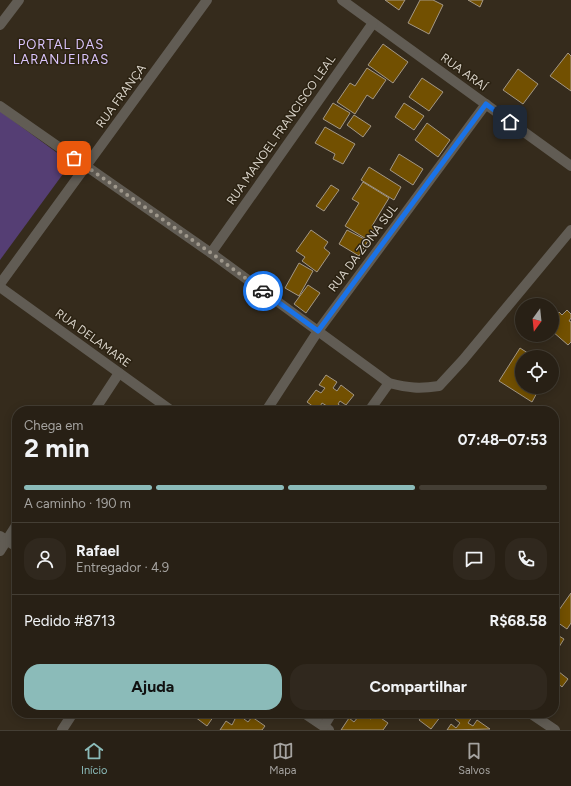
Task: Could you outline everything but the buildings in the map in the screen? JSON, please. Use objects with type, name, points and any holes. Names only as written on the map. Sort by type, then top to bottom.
[{"type":"street","points":[[0,25],[18,0]]},
{"type":"street","name":"RUA FRANÇA","points":[[0,284],[207,0]]},
{"type":"street","name":"RUA ARAÍ","points":[[342,0],[571,166]]},
{"type":"street","name":"RUA MANOEL FRANCISCO LEAL","points":[[211,253],[373,23]]},
{"type":"street","name":"RUA DA ZONA SUL","points":[[269,406],[318,331],[486,104]]},
{"type":"street","points":[[0,106],[211,253],[389,383],[410,388],[422,389],[439,386],[463,360],[571,230]]},
{"type":"street","name":"RUA DELAMARE","points":[[0,287],[165,406]]},
{"type":"street","points":[[97,406],[120,373]]},
{"type":"street","points":[[373,406],[389,383]]},
{"type":"street","points":[[0,551],[3,538],[12,529]]},
{"type":"street","points":[[3,538],[12,544]]},
{"type":"street","points":[[62,730],[70,718]]},
{"type":"street","points":[[311,718],[326,728],[330,718]]},
{"type":"street","points":[[537,718],[555,730]]},
{"type":"shaded area","points":[[0,111],[71,163],[0,260]]},
{"type":"way so far","points":[[74,158],[263,291]]},
{"type":"district","name":"PORTAL DAS LARANJEIRAS","points":[[61,52]]},
{"type":"route","points":[[263,291],[318,331],[486,104],[510,122]]}]
